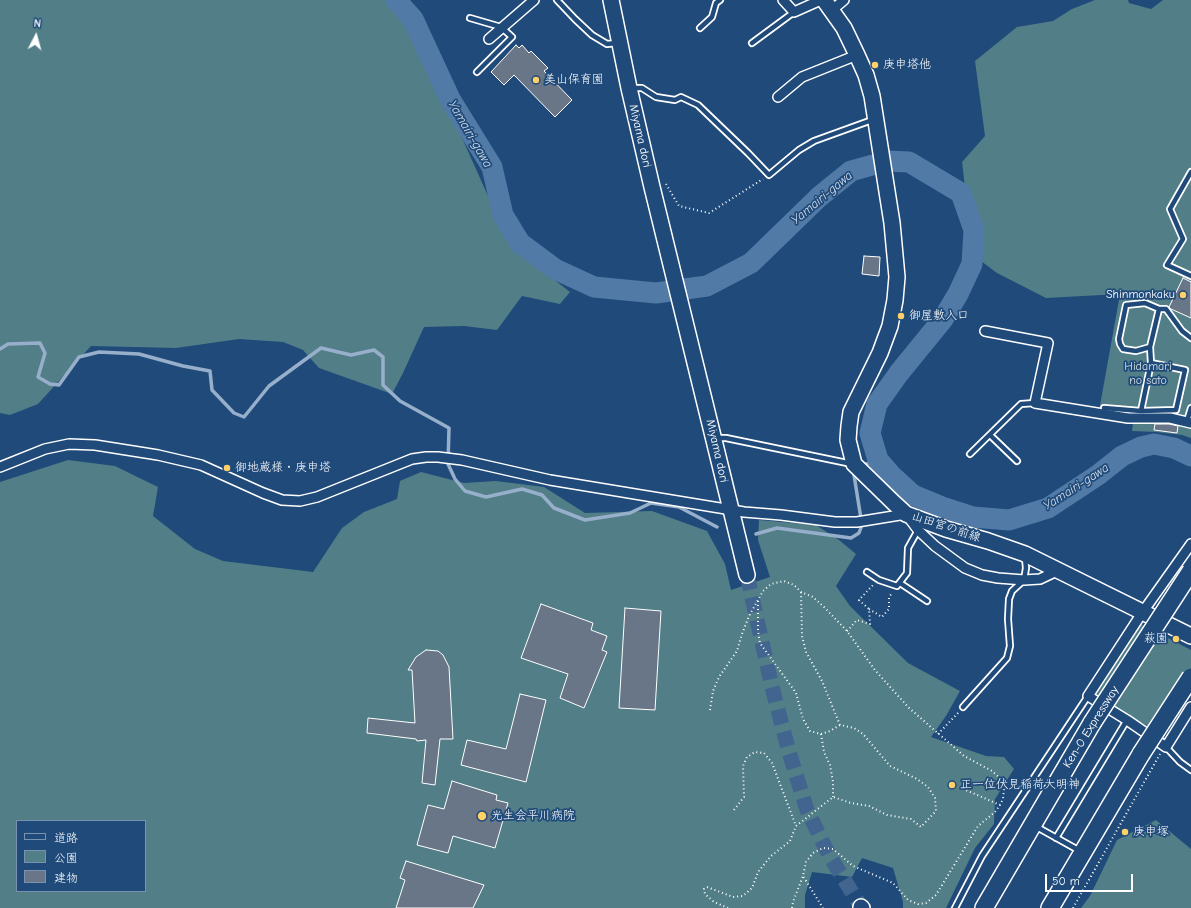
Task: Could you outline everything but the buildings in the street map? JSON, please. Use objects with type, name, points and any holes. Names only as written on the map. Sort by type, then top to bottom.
[{"type":"highway","name":"Ken-O Expressway","points":[[985,905],[1092,723],[1191,571]]},
{"type":"highway","points":[[1050,908],[1141,754],[1191,677]]},
{"type":"main road","name":"Miyama dori","points":[[611,0],[628,88],[747,575]]},
{"type":"main road","points":[[826,4],[844,28],[866,75],[872,96],[896,256],[896,300],[890,326],[880,353],[851,412],[848,426],[848,440],[857,468]]},
{"type":"main road","name":"山田宮の前線","points":[[857,468],[906,514],[946,529],[988,541],[1025,554],[1191,636]]},
{"type":"street","points":[[489,39],[501,27],[534,0]]},
{"type":"street","points":[[783,0],[794,12],[844,0]]},
{"type":"street","points":[[778,97],[802,77],[857,55]]},
{"type":"street","points":[[985,331],[1048,343],[1035,403],[1128,418],[1170,418],[1189,422]]},
{"type":"street","points":[[0,467],[45,449],[69,444],[95,445],[158,454],[201,465],[282,500],[300,501],[317,497],[412,459],[426,456],[440,457],[456,459],[550,480],[731,509],[835,522],[857,522],[906,514],[918,530],[935,546],[965,568],[993,577],[1024,580],[1040,579],[1059,570]]},
{"type":"street","points":[[1191,544],[1142,613],[1088,696],[1127,720],[1166,747],[1191,707]]},
{"type":"lane","points":[[557,0],[592,35],[607,44],[619,42]]},
{"type":"lane","points":[[700,28],[712,17],[716,3],[720,0]]},
{"type":"lane","points":[[752,43],[794,12]]},
{"type":"lane","points":[[470,18],[501,27],[512,37],[477,72]]},
{"type":"lane","points":[[628,88],[642,88],[656,96],[675,100],[681,97],[698,105],[769,175],[799,150],[814,141],[876,118]]},
{"type":"lane","points":[[1191,172],[1170,209],[1183,239],[1167,265],[1191,276]]},
{"type":"lane","points":[[1150,347],[1136,351],[1123,349],[1120,344],[1119,338],[1126,306],[1145,303],[1159,309],[1166,309],[1182,331],[1191,338]]},
{"type":"lane","points":[[1140,411],[1151,363],[1150,347],[1159,309]]},
{"type":"lane","points":[[1151,363],[1191,370]]},
{"type":"lane","points":[[1104,408],[1140,411],[1176,410],[1185,370]]},
{"type":"lane","points":[[970,454],[1021,404],[1035,403]]},
{"type":"lane","points":[[1189,422],[1191,408]]},
{"type":"lane","points":[[990,435],[1017,461]]},
{"type":"lane","points":[[714,438],[726,438],[857,468]]},
{"type":"lane","points":[[898,584],[907,574],[908,548],[918,530]]},
{"type":"lane","points":[[963,708],[1007,658],[1010,646],[1008,619],[1009,599],[1012,591],[1024,580],[1026,568],[1025,554]]},
{"type":"lane","points":[[867,572],[879,580],[898,584],[927,601]]},
{"type":"lane","points":[[955,908],[982,856],[1088,696]]},
{"type":"lane","points":[[1056,838],[1127,720]]},
{"type":"lane","points":[[1166,747],[1180,762],[1191,770]]},
{"type":"lane","points":[[1032,824],[1083,852]]},
{"type":"path","points":[[663,180],[679,206],[708,213],[769,175]]},
{"type":"path","points":[[710,710],[713,692],[719,676],[737,651],[749,616],[762,591],[771,584],[784,581],[794,585],[802,592],[813,597],[846,631],[875,670],[908,707],[964,756],[992,771],[1001,779],[1004,789],[1003,799],[1000,805],[995,812],[978,826],[936,895],[926,903],[918,904],[908,900],[893,882],[853,866],[833,850],[823,848],[813,852],[806,862],[792,908]]},
{"type":"path","points":[[868,591],[859,600],[869,609],[882,617],[889,608],[889,597],[898,584]]},
{"type":"path","points":[[802,592],[802,630],[806,652],[822,682],[840,725]]},
{"type":"path","points":[[758,601],[758,631],[760,643],[796,693],[804,719],[810,731],[821,734],[830,732],[840,725],[854,728],[864,734],[890,766],[917,779],[928,787],[935,798],[936,811],[921,827],[911,819],[886,815],[869,806],[851,803],[833,797]]},
{"type":"path","points":[[846,631],[857,620],[870,624],[869,609]]},
{"type":"path","points":[[938,734],[963,708]]},
{"type":"path","points":[[821,734],[824,752],[830,765],[833,782],[833,797]]},
{"type":"path","points":[[1073,908],[1154,764],[1166,747]]},
{"type":"path","points":[[734,810],[744,797],[743,766],[747,757],[756,752],[764,753],[772,763],[796,826]]},
{"type":"path","points":[[959,787],[1000,805]]},
{"type":"path","points":[[728,908],[714,902],[705,894],[704,889],[707,887],[733,897],[743,896],[752,888],[758,872],[771,856],[790,841],[796,826],[833,797]]},
{"type":"path","points":[[1003,799],[1008,802]]},
{"type":"path","points":[[802,876],[823,908]]},
{"type":"green space","points":[[0,0],[388,0],[415,33],[510,245],[570,292],[560,304],[522,296],[497,330],[464,326],[424,327],[392,394],[319,368],[303,350],[283,342],[239,339],[176,348],[91,346],[38,404],[10,415],[0,413]]},
{"type":"green space","name":"Hidamari no sato","points":[[1095,0],[1128,0],[1129,3],[1151,9],[1163,0],[1191,0],[1191,438],[1182,435],[1132,431],[1134,415],[1099,411],[1120,294],[1046,298],[997,273],[973,255],[962,162],[985,136],[975,61],[1017,27],[1053,21],[1072,9]]},
{"type":"green space","points":[[68,460],[115,466],[158,487],[153,516],[195,549],[223,561],[313,572],[342,528],[364,512],[397,499],[400,481],[421,472],[464,483],[496,481],[544,487],[585,513],[652,511],[707,531],[725,564],[731,590],[770,577],[758,540],[759,520],[816,525],[839,540],[856,554],[836,586],[850,606],[908,663],[960,691],[946,716],[931,737],[986,756],[1004,757],[1014,769],[995,799],[994,824],[975,848],[946,908],[903,908],[903,902],[893,868],[862,858],[852,877],[812,872],[805,895],[805,908],[0,908],[0,482]]},
{"type":"green space","points":[[1139,623],[1191,650],[1191,671],[1152,729],[1095,694]]},
{"type":"green space","points":[[1156,820],[1191,849],[1191,908],[1081,908],[1090,896],[1117,840]]},
{"type":"waterway","name":"Yamairi-gawa","points":[[396,0],[413,19],[450,99],[492,167],[503,215],[520,243],[555,269],[594,287],[656,293],[707,286],[751,263],[819,197],[851,171],[887,161],[909,162],[961,193],[974,230],[972,264],[958,294],[943,319],[899,373],[877,404],[870,433],[878,460],[891,475],[913,495],[942,507],[973,517],[1009,520],[1048,508],[1098,475],[1122,456],[1141,447],[1154,444],[1174,448],[1191,456]]},
{"type":"waterway","points":[[0,349],[8,344],[40,343],[45,353],[38,377],[50,384],[59,385],[79,357],[99,352],[139,354],[183,366],[210,371],[212,390],[234,413],[244,417],[269,386],[321,348],[351,355],[374,350],[383,357],[383,385],[400,401],[449,428],[448,464],[455,479],[465,491],[486,497],[522,489],[542,495],[554,508],[585,520],[630,513],[651,503],[679,507],[717,527]]},
{"type":"waterway","points":[[862,467],[878,460]]},
{"type":"waterway","points":[[756,534],[777,528],[851,538],[859,533],[862,525],[854,475],[857,471]]},
{"type":"tunnel","points":[[747,575],[772,687],[789,752],[807,810],[829,855],[861,907]]},
{"type":"place","name":"庚申塔他","points":[[875,65]]},
{"type":"place","name":"美山保育園","points":[[536,80]]},
{"type":"place","name":"Shinmonkaku","points":[[1183,295]]},
{"type":"place","name":"御屋敷入口","points":[[901,316]]},
{"type":"place","name":"御地蔵様・庚申塔","points":[[227,468]]},
{"type":"place","name":"萩園","points":[[1176,639]]},
{"type":"place","name":"正一位伏見稲荷大明神","points":[[952,785]]},
{"type":"place","name":"光生会平川病院","points":[[482,816]]},
{"type":"place","name":"庚申塚","points":[[1125,832]]}]
